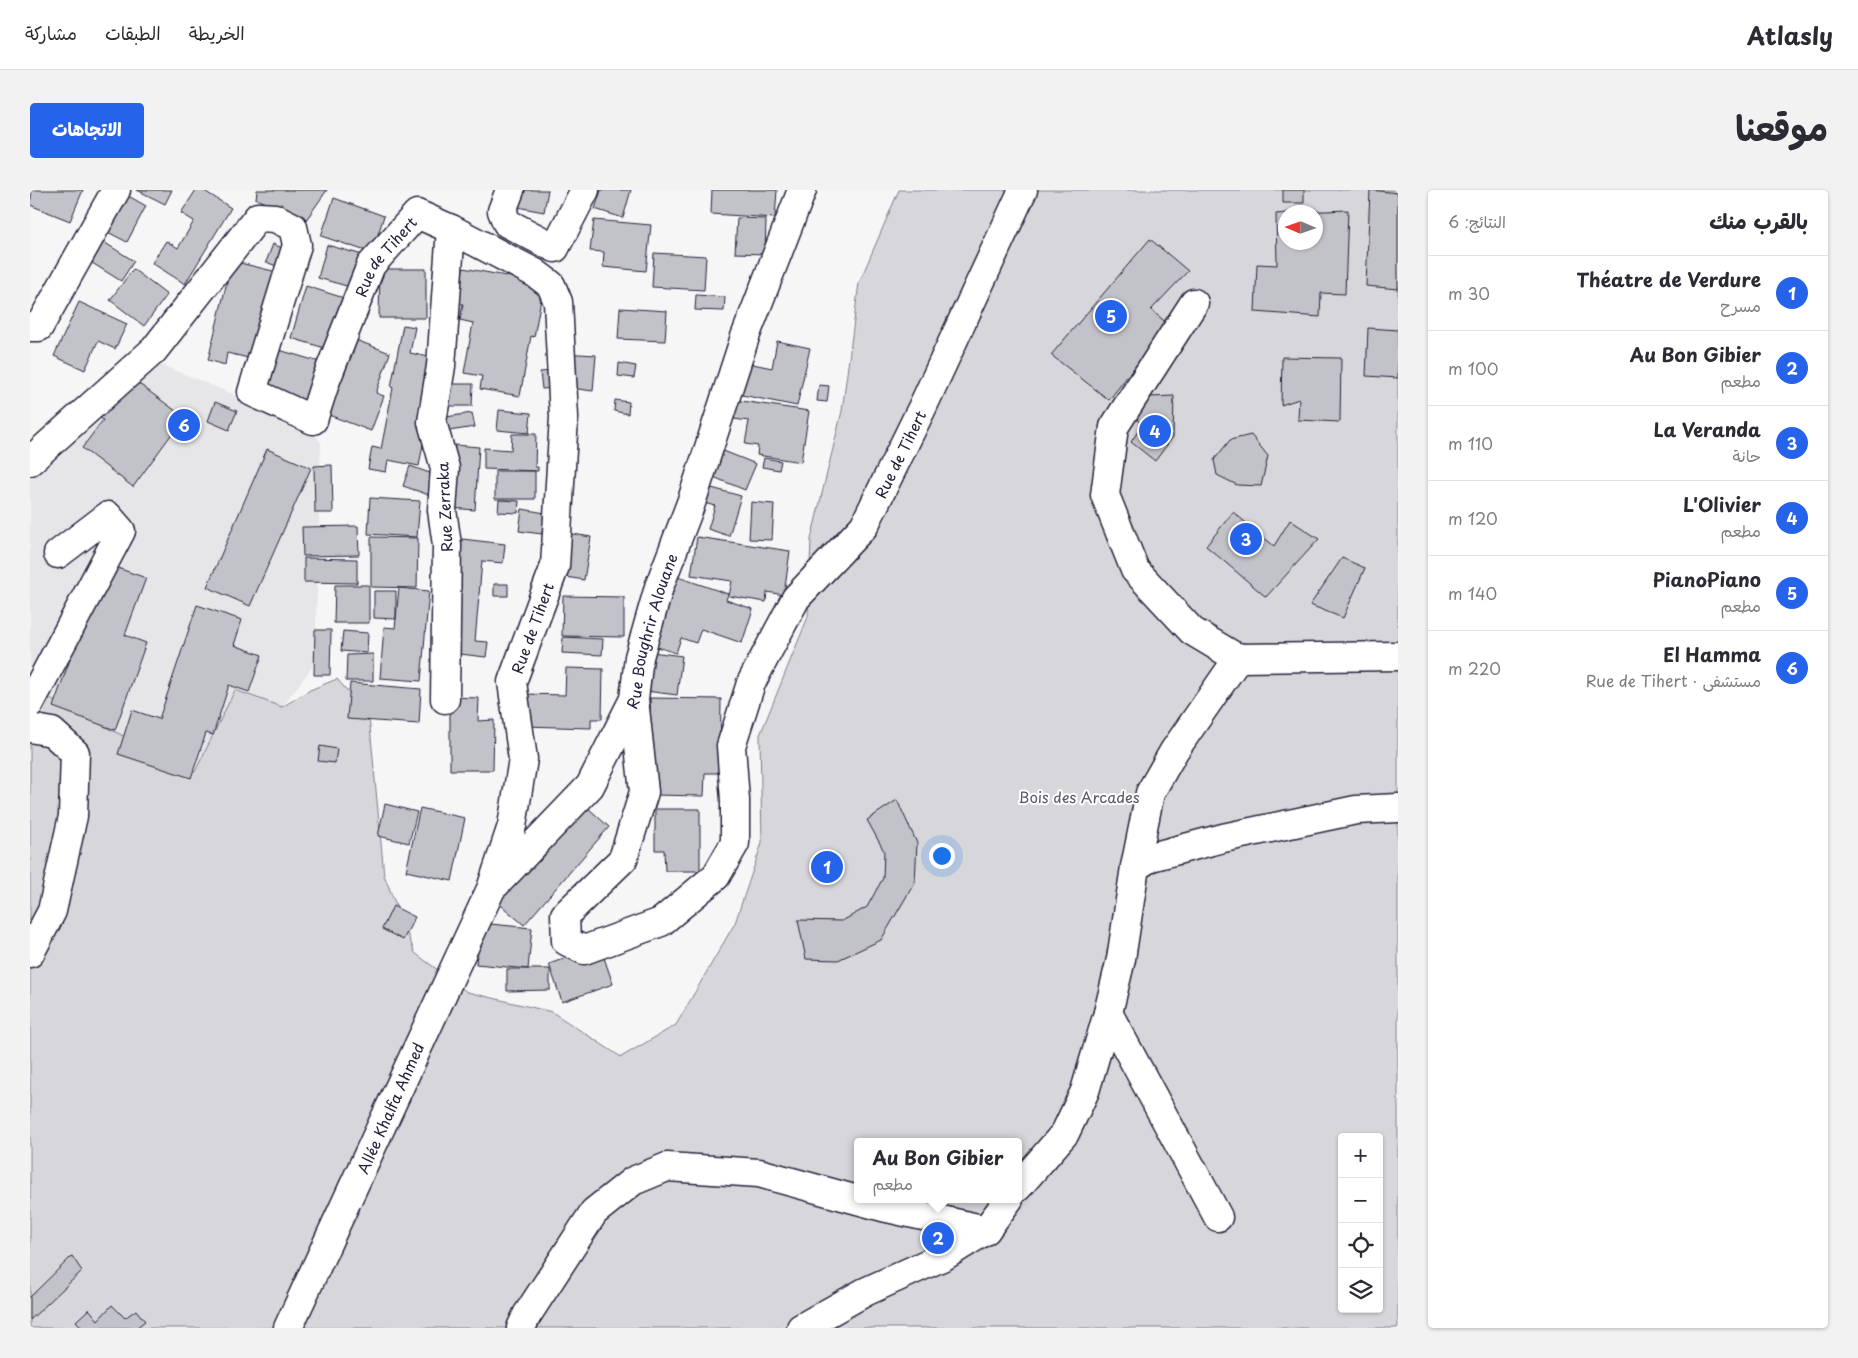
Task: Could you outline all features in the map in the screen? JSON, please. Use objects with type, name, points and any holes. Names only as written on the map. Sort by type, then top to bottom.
[{"type":"street","points":[[30,326],[38,327],[116,190]]},
{"type":"street","points":[[510,190],[502,211],[507,223],[555,248],[584,190]]},
{"type":"street","name":"Rue Boughrir Alouane","points":[[491,889],[590,786],[634,699],[639,657],[659,587],[691,503],[745,337],[802,190]]},
{"type":"street","name":"Rue de Tihert","points":[[634,699],[644,792],[623,859],[565,915],[566,941],[584,950],[661,922],[716,876],[734,843],[735,800],[731,746],[751,683],[796,598],[864,526],[922,408],[1022,190]]},
{"type":"street","name":"Rue de Tihert","points":[[30,461],[154,350],[258,217],[275,218],[293,227],[297,246],[252,392],[314,420],[326,380],[371,265],[417,214],[451,228],[535,273],[551,286],[558,302],[564,417],[555,566],[512,682],[524,759],[512,826],[491,889]]},
{"type":"street","name":"Rue Zerraka","points":[[445,698],[447,545],[442,510],[445,468],[432,422],[441,366],[451,228]]},
{"type":"street","points":[[1194,303],[1114,427],[1105,495],[1135,570],[1192,631],[1239,657],[1398,656]]},
{"type":"street","points":[[30,703],[121,531],[108,516],[58,554]]},
{"type":"street","points":[[1022,1182],[1065,1133],[1085,1091],[1108,1013],[1121,959],[1135,867],[1150,793],[1174,751],[1239,657]]},
{"type":"street","points":[[30,728],[52,732],[75,753],[73,816],[52,912],[30,954]]},
{"type":"street","points":[[1135,867],[1151,857],[1223,838],[1356,810],[1398,808]]},
{"type":"street","name":"Allée Khalfa Ahmed","points":[[288,1328],[491,889]]},
{"type":"street","points":[[1108,1013],[1218,1217]]},
{"type":"street","points":[[521,1328],[594,1212],[633,1180],[667,1167],[759,1173],[854,1199]]},
{"type":"street","points":[[868,1203],[986,1230]]},
{"type":"street","points":[[801,1328],[865,1292],[944,1256],[986,1230],[1006,1203]]},
{"type":"shaded area","points":[[157,363],[294,419],[313,432],[321,443],[315,663],[282,707],[235,690],[195,772],[30,689],[30,466]]},
{"type":"green space","name":"Bois des Arcades","points":[[899,190],[1398,190],[1398,1328],[30,1328],[30,689],[195,772],[235,690],[282,707],[310,690],[337,679],[369,716],[384,875],[415,953],[467,992],[552,1012],[621,1057],[676,1025],[735,923],[762,843],[760,735],[808,617],[811,539],[842,411],[859,283]]},
{"type":"building","points":[[32,190],[83,190],[70,221],[30,205]]},
{"type":"building","points":[[118,190],[146,206],[127,242],[98,227]]},
{"type":"building","points":[[137,190],[172,190],[165,204]]},
{"type":"building","points":[[196,190],[203,190],[231,208],[185,284],[152,263],[166,241],[178,248],[194,221],[181,213]]},
{"type":"building","points":[[257,190],[327,190],[306,220],[256,199]]},
{"type":"building","points":[[515,190],[548,190],[544,212],[512,206]]},
{"type":"building","points":[[601,190],[631,190],[623,218],[595,209]]},
{"type":"building","points":[[712,190],[777,190],[775,218],[711,214]]},
{"type":"building","points":[[1283,190],[1304,190],[1304,203],[1283,203]]},
{"type":"building","points":[[1370,190],[1398,193],[1398,289],[1366,286]]},
{"type":"building","points":[[334,198],[384,216],[372,253],[321,236]]},
{"type":"building","points":[[1348,210],[1345,294],[1321,293],[1320,317],[1255,312],[1257,264],[1277,265],[1276,214],[1278,214],[1278,250],[1323,250],[1323,211]]},
{"type":"building","points":[[737,218],[766,219],[765,254],[735,253]]},
{"type":"building","points":[[594,220],[651,225],[646,271],[603,267],[604,252],[590,251]]},
{"type":"building","points":[[1150,239],[1188,271],[1151,310],[1168,324],[1109,400],[1051,355]]},
{"type":"building","points":[[102,241],[134,261],[121,281],[89,261]]},
{"type":"building","points":[[273,244],[291,252],[284,269],[266,262]]},
{"type":"building","points":[[327,245],[370,257],[361,290],[318,278]]},
{"type":"building","points":[[654,253],[706,256],[704,290],[652,287]]},
{"type":"building","points":[[232,261],[277,272],[257,360],[227,353],[225,365],[208,360]]},
{"type":"building","points":[[463,268],[544,283],[534,337],[531,336],[520,396],[480,389],[482,376],[464,373],[473,323],[460,320],[463,304],[457,303]]},
{"type":"building","points":[[133,269],[167,295],[144,326],[110,300]]},
{"type":"building","points":[[380,269],[426,269],[426,318],[379,318]]},
{"type":"building","points":[[306,286],[350,300],[335,351],[291,338]]},
{"type":"building","points":[[696,295],[725,297],[724,311],[695,310]]},
{"type":"building","points":[[79,302],[127,324],[115,349],[98,341],[85,370],[54,356]]},
{"type":"building","points":[[620,308],[667,311],[665,341],[618,339]]},
{"type":"building","points":[[403,325],[415,327],[410,353],[439,359],[419,466],[388,460],[386,472],[368,469],[372,447],[381,449]]},
{"type":"building","points":[[1368,328],[1398,330],[1398,378],[1366,376]]},
{"type":"building","points":[[348,337],[390,353],[376,393],[384,396],[371,431],[321,412]]},
{"type":"building","points":[[777,341],[810,348],[797,406],[737,394],[743,362],[772,368]]},
{"type":"building","points":[[269,347],[323,363],[311,405],[256,389]]},
{"type":"building","points":[[562,353],[596,355],[593,391],[564,387]]},
{"type":"building","points":[[1282,357],[1341,358],[1340,422],[1298,420],[1299,399],[1281,405]]},
{"type":"building","points":[[619,363],[636,366],[634,378],[618,376]]},
{"type":"building","points":[[552,371],[554,388],[542,389],[540,372]]},
{"type":"building","points":[[127,375],[184,417],[133,487],[82,448],[103,420],[97,416]]},
{"type":"building","points":[[439,384],[473,384],[472,406],[439,406]]},
{"type":"building","points":[[819,385],[829,386],[827,402],[817,401]]},
{"type":"building","points":[[1174,396],[1173,437],[1155,461],[1131,442],[1142,425],[1135,417],[1150,397]]},
{"type":"building","points":[[728,399],[809,411],[801,462],[757,455],[758,446],[745,444],[749,421],[726,418]]},
{"type":"building","points":[[615,400],[629,402],[628,414],[614,411]]},
{"type":"building","points":[[215,402],[237,411],[229,430],[208,421]]},
{"type":"building","points":[[499,410],[531,413],[529,433],[497,430]]},
{"type":"building","points":[[472,413],[475,427],[449,431],[446,417]]},
{"type":"building","points":[[512,434],[536,434],[535,467],[538,467],[538,471],[484,469],[484,448],[511,450]]},
{"type":"building","points":[[1251,435],[1268,456],[1261,486],[1237,485],[1217,475],[1214,460],[1230,440]]},
{"type":"building","points":[[455,445],[479,447],[475,510],[451,508]]},
{"type":"building","points":[[716,448],[756,464],[745,490],[706,474]]},
{"type":"building","points":[[267,449],[311,468],[250,606],[207,587]]},
{"type":"building","points":[[764,458],[781,461],[779,470],[762,467]]},
{"type":"building","points":[[332,465],[333,513],[315,513],[314,466]]},
{"type":"building","points":[[410,466],[441,477],[435,497],[403,486]]},
{"type":"building","points":[[495,471],[535,471],[535,499],[495,499]]},
{"type":"building","points":[[708,487],[741,496],[729,536],[708,529],[715,506],[704,503]]},
{"type":"building","points":[[370,498],[420,501],[417,537],[368,534]]},
{"type":"building","points":[[499,500],[519,501],[518,513],[498,512]]},
{"type":"building","points":[[751,502],[774,504],[772,540],[749,539]]},
{"type":"building","points":[[522,509],[545,513],[542,534],[519,531]]},
{"type":"building","points":[[1233,512],[1274,546],[1290,520],[1319,539],[1266,597],[1206,546]]},
{"type":"building","points":[[358,526],[359,555],[303,556],[302,527]]},
{"type":"building","points":[[561,532],[591,537],[584,580],[554,575]]},
{"type":"building","points":[[371,537],[418,538],[417,588],[371,587]]},
{"type":"building","points":[[697,537],[790,551],[784,595],[767,592],[766,602],[729,596],[732,581],[691,575]]},
{"type":"building","points":[[462,539],[505,544],[503,563],[482,561],[475,641],[488,642],[486,657],[451,653]]},
{"type":"building","points":[[304,558],[357,559],[357,583],[304,582]]},
{"type":"building","points":[[1342,558],[1365,568],[1343,618],[1310,605]]},
{"type":"building","points":[[109,565],[146,578],[125,635],[146,643],[115,730],[53,707],[90,603]]},
{"type":"building","points":[[675,576],[728,594],[726,600],[753,609],[742,643],[701,629],[696,643],[681,638],[676,653],[651,645]]},
{"type":"building","points":[[494,584],[508,584],[508,596],[494,596]]},
{"type":"building","points":[[335,585],[369,585],[369,623],[334,623]]},
{"type":"building","points":[[399,588],[429,591],[421,681],[380,678],[384,627],[395,628]]},
{"type":"building","points":[[374,591],[396,591],[396,619],[374,618]]},
{"type":"building","points":[[563,596],[624,597],[624,637],[562,636]]},
{"type":"building","points":[[197,605],[242,620],[234,645],[262,655],[249,692],[229,685],[213,735],[206,733],[191,778],[118,754],[132,710],[159,719]]},
{"type":"building","points":[[315,630],[331,630],[330,675],[314,675]]},
{"type":"building","points":[[343,631],[368,633],[367,653],[341,651]]},
{"type":"building","points":[[563,637],[603,639],[602,655],[562,653]]},
{"type":"building","points":[[644,651],[682,656],[677,695],[638,690]]},
{"type":"building","points":[[373,654],[373,681],[346,681],[347,655]]},
{"type":"building","points":[[566,668],[603,669],[602,719],[591,719],[591,728],[524,726],[525,694],[565,695]]},
{"type":"building","points":[[350,683],[421,689],[419,724],[347,719]]},
{"type":"building","points":[[450,697],[479,698],[478,721],[494,720],[493,770],[450,770]]},
{"type":"building","points":[[650,698],[721,699],[720,773],[705,773],[704,796],[653,795]]},
{"type":"building","points":[[320,746],[337,749],[335,763],[318,761]]},
{"type":"building","points":[[897,800],[917,843],[915,882],[881,940],[838,960],[806,959],[798,920],[842,921],[867,907],[883,878],[884,851],[867,820]]},
{"type":"building","points":[[385,804],[417,812],[409,843],[378,836]]},
{"type":"building","points":[[586,806],[609,827],[524,925],[495,900],[532,857],[539,862]]},
{"type":"building","points":[[420,808],[465,818],[452,881],[406,871]]},
{"type":"building","points":[[655,809],[700,809],[700,871],[665,871],[664,850],[655,850]]},
{"type":"building","points":[[393,906],[415,917],[403,940],[382,929]]},
{"type":"building","points":[[480,923],[532,928],[528,969],[476,964]]},
{"type":"building","points":[[600,946],[613,984],[562,1002],[549,964]]},
{"type":"building","points":[[507,969],[550,969],[550,990],[507,991]]},
{"type":"building","points":[[72,1256],[82,1271],[30,1320],[30,1297]]},
{"type":"building","points":[[112,1305],[125,1318],[136,1310],[145,1321],[136,1328],[82,1328],[76,1321],[89,1309],[98,1320]]},
{"type":"place","name":"PianoPiano","points":[[1111,316]]},
{"type":"place","name":"El Hamma","points":[[184,425]]},
{"type":"place","name":"L'Olivier","points":[[1155,431]]},
{"type":"place","name":"La Veranda","points":[[1246,539]]},
{"type":"place","name":"Théatre de Verdure","points":[[827,867]]},
{"type":"place","name":"Au Bon Gibier","points":[[938,1238]]}]
